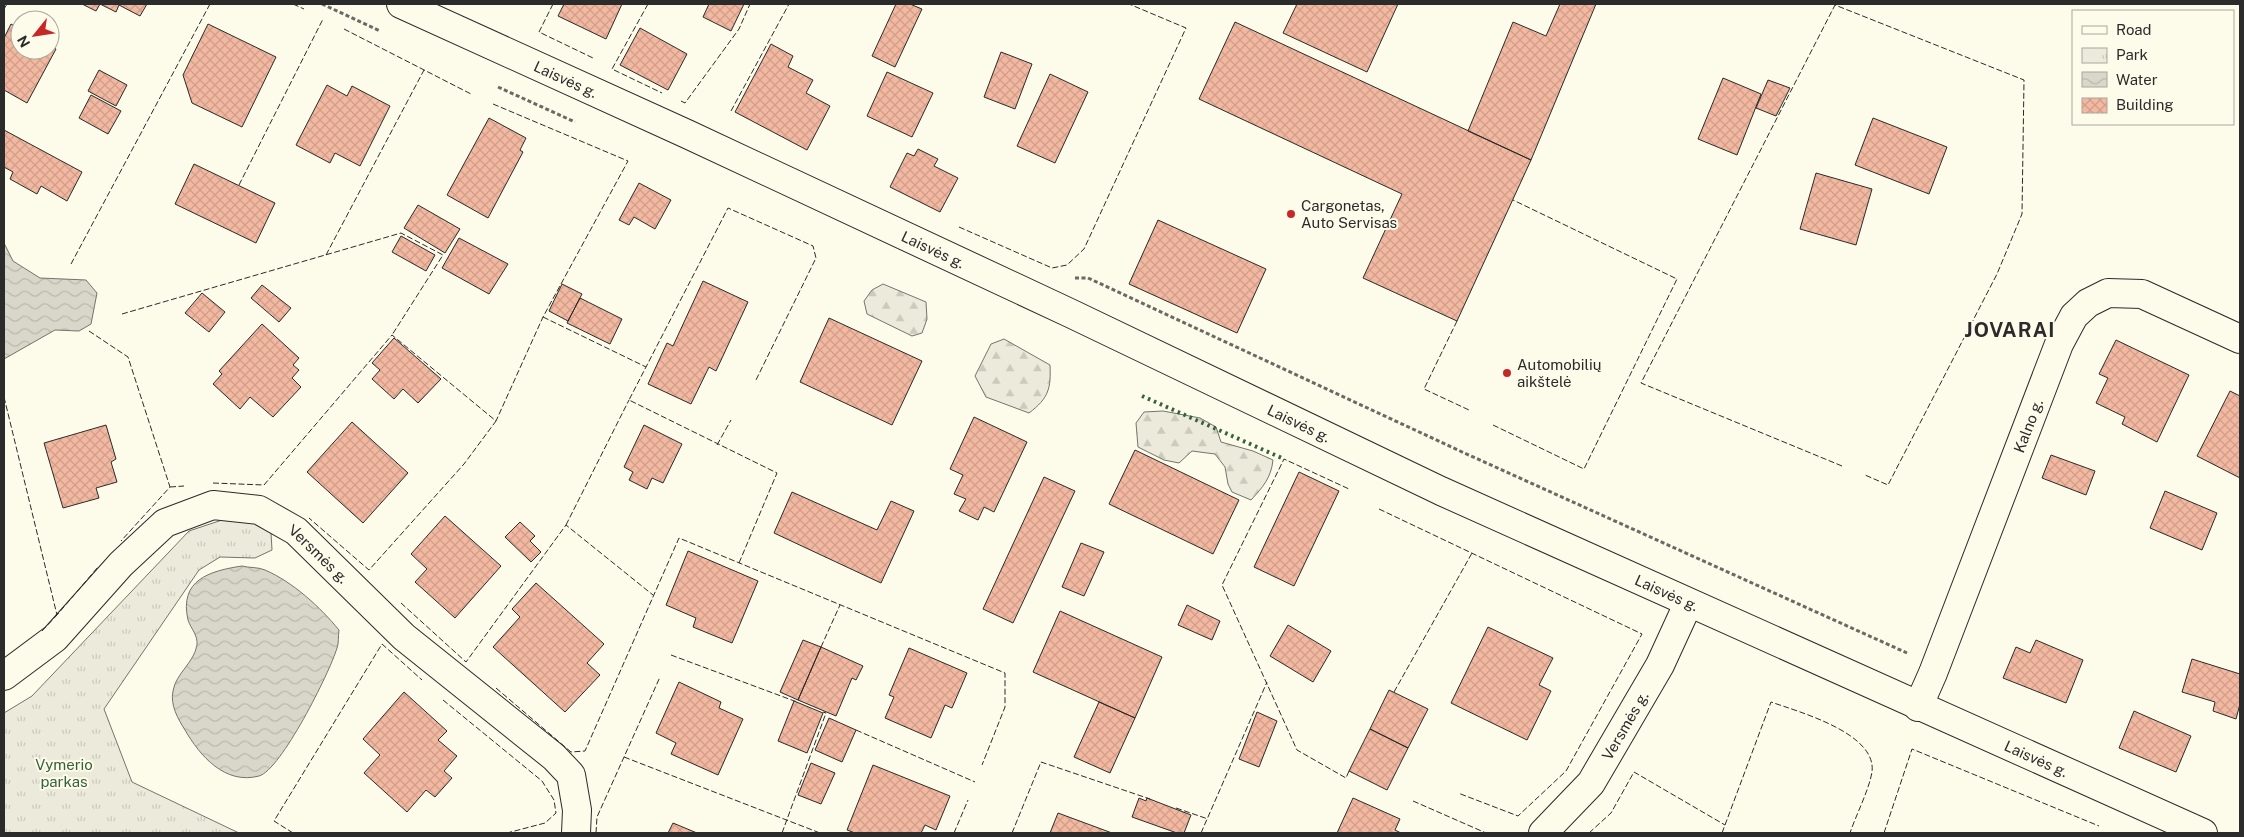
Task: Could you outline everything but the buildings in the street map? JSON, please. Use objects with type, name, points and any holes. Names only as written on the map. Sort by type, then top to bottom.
[{"type":"street","name":"Laisvės g.","points":[[401,4],[687,134],[1072,314],[1441,492],[2202,833]]},
{"type":"street","name":"Kalno g.","points":[[1918,707],[2059,344],[2074,316],[2088,303],[2108,293],[2142,294],[2240,339]]},
{"type":"street","name":"Versmės g.","points":[[4,676],[55,638],[121,564],[165,523],[213,505],[259,510],[296,531],[404,637],[554,757],[571,775],[577,810],[576,833]]},
{"type":"street","name":"Versmės g.","points":[[1543,833],[1591,783],[1660,665],[1688,604]]},
{"type":"path","points":[[1088,278],[1460,451],[1918,658],[1932,673]]},
{"type":"green space","points":[[883,284],[926,302],[927,319],[922,333],[912,336],[867,314],[864,301],[872,290]]},
{"type":"green space","points":[[1004,339],[1050,365],[1050,380],[1045,397],[1029,413],[986,397],[975,376],[991,344]]},
{"type":"green space","points":[[1163,411],[1200,418],[1216,427],[1221,442],[1253,451],[1273,460],[1266,482],[1251,500],[1232,492],[1228,484],[1225,467],[1215,454],[1192,451],[1179,463],[1164,460],[1138,447],[1136,423],[1144,412]]},
{"type":"green space","name":"Vymerio parkas","points":[[222,520],[258,520],[271,533],[272,550],[255,558],[220,557],[199,570],[104,709],[132,782],[239,833],[4,833],[4,713],[32,696],[189,531]]},
{"type":"water","points":[[4,243],[13,261],[40,278],[86,280],[97,293],[91,324],[79,331],[55,330],[4,359]]},
{"type":"water","points":[[242,566],[263,569],[286,581],[315,604],[339,630],[338,646],[333,660],[292,739],[268,770],[259,776],[247,778],[225,772],[206,758],[191,740],[175,712],[172,696],[175,685],[197,645],[195,635],[188,620],[186,606],[192,587],[208,575]]},
{"type":"hedge","points":[[1142,396],[1284,459]]},
{"type":"fence","points":[[4,9],[7,4]]},
{"type":"fence","points":[[71,264],[210,4]]},
{"type":"fence","points":[[293,4],[304,9]]},
{"type":"fence","points":[[553,4],[539,32],[593,58]]},
{"type":"fence","points":[[648,4],[612,69],[662,93]]},
{"type":"fence","points":[[681,101],[685,103],[739,29],[750,4]]},
{"type":"fence","points":[[731,111],[789,4]]},
{"type":"fence","points":[[959,227],[1052,268],[1067,265],[1084,249],[1186,28],[1129,4]]},
{"type":"fence","points":[[1842,466],[1641,383],[1835,5],[2024,80],[2022,214],[1997,274],[1888,485],[1865,475]]},
{"type":"fence","points":[[239,185],[323,19]]},
{"type":"fence","points":[[344,29],[471,94]]},
{"type":"fence","points":[[326,255],[424,70]]},
{"type":"fence","points":[[493,104],[628,161],[543,317],[496,421]]},
{"type":"fence","points":[[1493,425],[1584,469],[1677,279],[1513,200]]},
{"type":"fence","points":[[739,563],[777,473],[629,400],[728,208],[813,246],[816,258],[756,380]]},
{"type":"fence","points":[[122,314],[401,233],[443,255],[392,335]]},
{"type":"fence","points":[[543,317],[646,367]]},
{"type":"fence","points":[[1457,321],[1424,389],[1469,410]]},
{"type":"fence","points":[[89,331],[128,357],[170,487],[121,541]]},
{"type":"fence","points":[[213,483],[264,485],[392,335],[496,421],[464,464],[369,570],[309,518]]},
{"type":"fence","points":[[4,397],[57,615],[98,567]]},
{"type":"fence","points":[[566,525],[629,400]]},
{"type":"fence","points":[[717,445],[731,420]]},
{"type":"fence","points":[[1349,489],[1284,459],[1222,585],[1297,750],[1346,778],[1349,771]]},
{"type":"fence","points":[[170,487],[184,486]]},
{"type":"fence","points":[[1379,509],[1642,634],[1566,771],[1518,816],[1458,793]]},
{"type":"fence","points":[[401,603],[466,662],[566,525],[653,595]]},
{"type":"fence","points":[[496,688],[571,752],[585,751],[679,538],[1005,673],[1005,707],[982,765]]},
{"type":"fence","points":[[1394,692],[1472,553]]},
{"type":"fence","points":[[821,647],[840,605]]},
{"type":"fence","points":[[42,631],[57,615]]},
{"type":"fence","points":[[293,833],[274,821],[382,644],[422,680]]},
{"type":"fence","points":[[671,655],[797,702]]},
{"type":"fence","points":[[596,833],[597,817],[660,677]]},
{"type":"fence","points":[[1201,833],[1267,682]]},
{"type":"fence","points":[[443,700],[542,781],[554,800],[556,813],[545,823],[507,833]]},
{"type":"fence","points":[[1722,833],[1771,702],[1817,718],[1850,735],[1862,746],[1870,758],[1872,772],[1850,833]]},
{"type":"fence","points":[[782,833],[826,713],[823,712]]},
{"type":"fence","points":[[856,730],[975,782]]},
{"type":"fence","points":[[1884,833],[1912,749],[2099,826]]},
{"type":"fence","points":[[624,757],[820,833]]},
{"type":"fence","points":[[1012,833],[1041,762],[1150,799]]},
{"type":"fence","points":[[1589,833],[1611,813],[1634,772],[1725,825]]},
{"type":"fence","points":[[954,833],[968,800]]},
{"type":"fence","points":[[1413,801],[1486,833]]},
{"type":"fence","points":[[1176,808],[1208,819]]},
{"type":"place","name":"Cargonetas, Auto Servisas","points":[[1291,214]]},
{"type":"place","name":"Automobilių aikštelė","points":[[1507,373]]},
{"type":"district","name":"JOVARAI","points":[[2010,330]]}]
